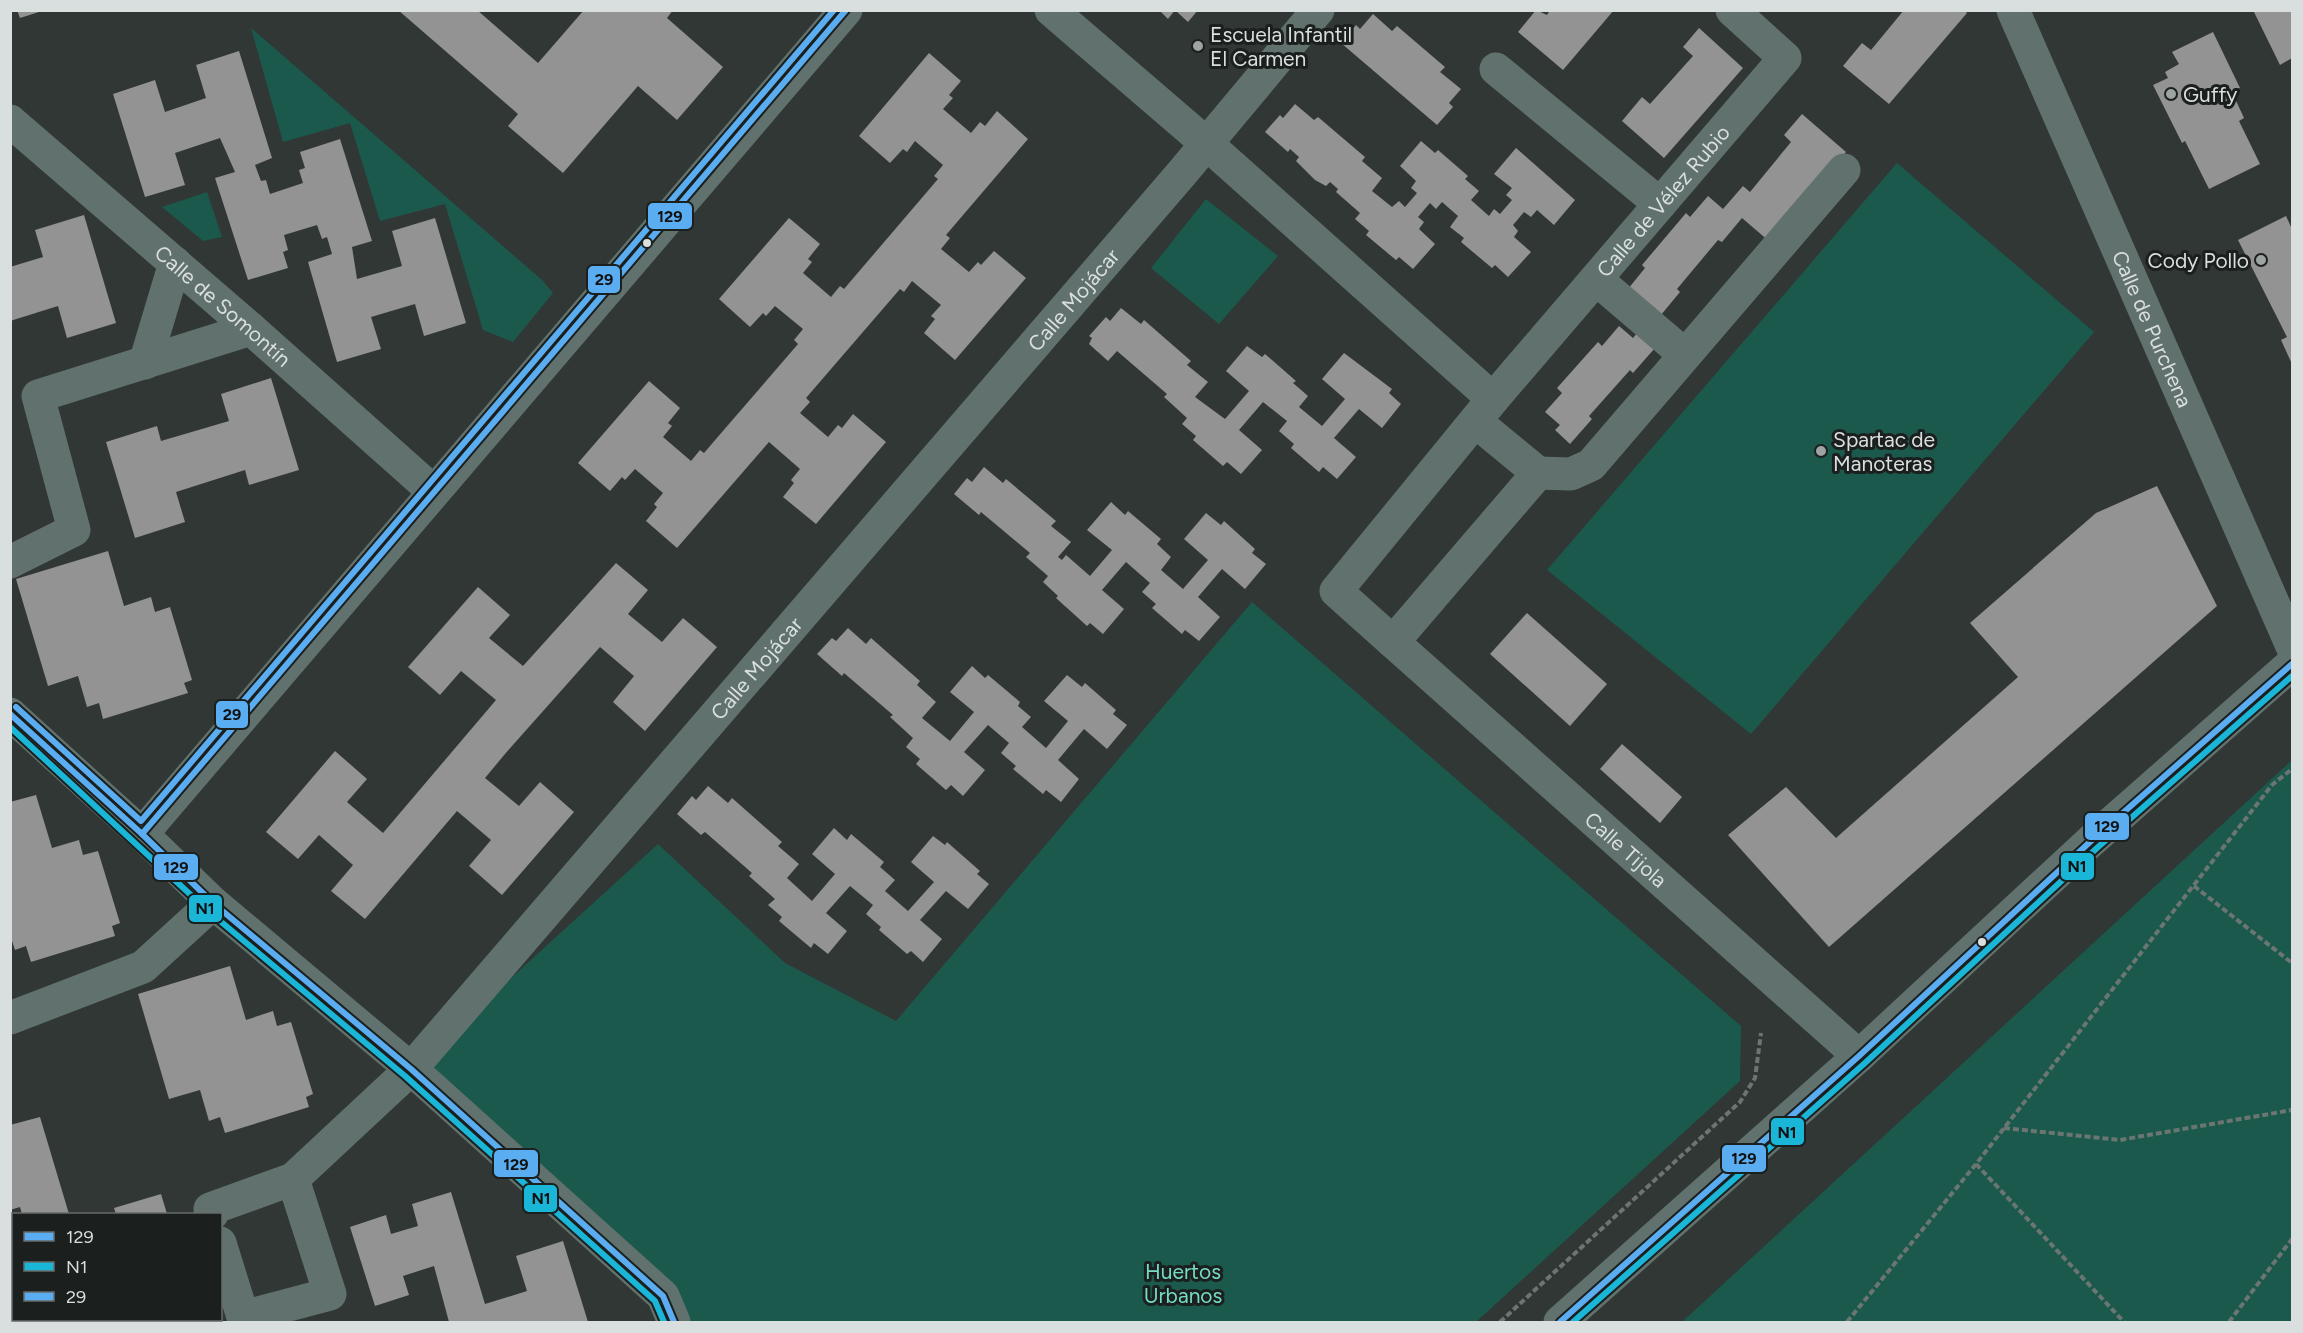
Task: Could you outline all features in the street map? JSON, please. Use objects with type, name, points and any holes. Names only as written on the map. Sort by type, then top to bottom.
[{"type":"street","points":[[142,834],[846,10]]},
{"type":"street","points":[[1051,10],[1207,144],[1484,410],[1538,473],[1571,474],[1591,465],[1844,170]]},
{"type":"street","points":[[1207,144],[1318,10]]},
{"type":"street","name":"Calle de Vélez Rubio","points":[[1393,642],[1336,591],[1484,410],[1785,58],[1732,10]]},
{"type":"street","name":"Calle de Purchena","points":[[2013,10],[2292,646]]},
{"type":"street","points":[[1496,69],[1660,204]]},
{"type":"street","name":"Calle de Somontín","points":[[10,121],[251,329],[433,491]]},
{"type":"street","name":"Calle Mojácar","points":[[211,1213],[210,1209],[293,1179],[411,1069],[1207,144]]},
{"type":"street","points":[[145,363],[175,263]]},
{"type":"street","points":[[1596,279],[1685,355]]},
{"type":"street","points":[[10,562],[74,530],[38,396],[251,329]]},
{"type":"street","points":[[1393,642],[1538,473]]},
{"type":"street","name":"Calle Tijola","points":[[1393,642],[1859,1056]]},
{"type":"street","points":[[1560,1323],[1859,1056],[2022,904],[2292,664]]},
{"type":"street","points":[[10,714],[142,834],[213,903],[411,1069],[663,1296],[674,1323]]},
{"type":"street","points":[[10,1018],[143,967],[213,903]]},
{"type":"street","points":[[222,1249],[243,1317],[330,1293],[293,1179]]},
{"type":"path","points":[[1847,1323],[1976,1164],[2272,785],[2292,769]]},
{"type":"path","points":[[2194,886],[2292,963]]},
{"type":"path","points":[[1500,1323],[1740,1102],[1755,1078],[1761,1033]]},
{"type":"path","points":[[2004,1128],[2120,1140],[2292,1110]]},
{"type":"path","points":[[1976,1164],[2124,1323]]},
{"type":"path","points":[[2229,1323],[2292,1239]]},
{"type":"green space","points":[[251,28],[542,280],[553,293],[513,342],[483,330],[445,204],[380,221],[350,123],[283,142]]},
{"type":"green space","name":"Spartac de Manoteras","points":[[1897,163],[2094,332],[1751,734],[1547,570]]},
{"type":"green space","points":[[207,192],[222,237],[203,241],[162,207]]},
{"type":"green space","points":[[1206,199],[1278,256],[1219,324],[1151,268]]},
{"type":"green space","name":"Huertos Urbanos","points":[[1252,602],[1741,1026],[1740,1081],[1476,1322],[689,1322],[411,1069],[658,844],[785,963],[896,1021]]},
{"type":"green space","points":[[2292,760],[2292,1322],[1682,1322]]},
{"type":"building","points":[[17,10],[41,10],[42,11],[20,18]]},
{"type":"building","points":[[398,10],[477,10],[538,63],[584,10],[673,10],[667,18],[723,67],[677,120],[638,86],[563,173],[508,126],[518,114]]},
{"type":"building","points":[[1159,10],[1175,10],[1168,19]]},
{"type":"building","points":[[1175,10],[1198,10],[1188,22]]},
{"type":"building","points":[[1536,10],[1547,15],[1550,10],[1614,10],[1563,70],[1518,32]]},
{"type":"building","points":[[1904,10],[1964,10],[1967,13],[1889,104],[1843,66],[1862,43],[1871,50]]},
{"type":"building","points":[[2253,10],[2292,10],[2292,58],[2280,65]]},
{"type":"building","points":[[1373,14],[1392,31],[1397,26],[1445,67],[1440,72],[1461,89],[1449,103],[1453,107],[1437,125],[1341,43],[1356,25],[1360,29]]},
{"type":"building","points":[[1699,28],[1743,68],[1664,158],[1622,121],[1642,97],[1650,104],[1693,56],[1683,47]]},
{"type":"building","points":[[2213,32],[2240,88],[2232,92],[2244,118],[2239,121],[2260,164],[2209,189],[2185,141],[2182,143],[2153,85],[2168,78],[2165,72],[2179,64],[2172,52]]},
{"type":"building","points":[[239,51],[272,158],[255,165],[261,181],[266,180],[270,194],[303,183],[299,170],[305,168],[300,152],[340,139],[372,241],[352,247],[357,279],[402,266],[392,231],[435,218],[466,323],[424,336],[415,304],[371,317],[381,349],[337,362],[308,262],[332,254],[327,237],[322,239],[317,225],[284,235],[288,250],[283,252],[288,268],[248,280],[215,178],[235,172],[220,138],[175,153],[185,185],[145,197],[113,94],[155,80],[165,112],[206,98],[196,65]]},
{"type":"building","points":[[929,53],[961,81],[949,95],[953,98],[943,109],[971,133],[980,122],[985,126],[997,111],[1028,139],[946,235],[950,238],[941,249],[969,272],[978,262],[981,265],[994,251],[1026,278],[955,360],[924,333],[935,319],[931,316],[941,305],[912,281],[904,292],[900,289],[806,398],[810,402],[800,413],[828,437],[838,425],[842,428],[853,414],[886,442],[816,524],[783,497],[794,483],[791,480],[800,469],[769,442],[677,548],[646,521],[657,507],[654,504],[663,493],[635,469],[625,480],[622,477],[610,491],[578,463],[649,381],[680,408],[668,423],[672,426],[663,437],[691,461],[700,450],[704,453],[798,344],[794,340],[803,329],[775,306],[766,316],[763,313],[750,327],[719,299],[789,218],[820,244],[808,259],[812,262],[803,273],[831,297],[840,286],[844,289],[938,179],[934,176],[943,165],[915,141],[907,152],[903,149],[890,163],[859,136]]},
{"type":"building","points":[[1295,104],[1314,120],[1318,117],[1365,157],[1362,161],[1382,178],[1372,191],[1392,207],[1399,201],[1405,207],[1417,193],[1411,188],[1416,181],[1400,166],[1421,141],[1435,153],[1438,150],[1468,176],[1465,179],[1479,191],[1471,200],[1489,216],[1494,209],[1500,214],[1512,200],[1506,195],[1512,188],[1494,174],[1516,148],[1575,200],[1554,225],[1537,210],[1531,217],[1524,212],[1513,225],[1518,231],[1514,237],[1531,252],[1508,277],[1495,265],[1492,268],[1461,242],[1464,238],[1450,227],[1458,216],[1442,202],[1436,209],[1430,203],[1418,217],[1424,222],[1419,229],[1435,244],[1413,269],[1399,257],[1396,260],[1366,235],[1369,231],[1355,219],[1360,213],[1336,192],[1338,189],[1330,182],[1326,186],[1315,180],[1296,161],[1299,157],[1290,149],[1288,152],[1265,132],[1280,115],[1283,118]]},
{"type":"building","points":[[1802,114],[1846,152],[1770,242],[1742,218],[1722,242],[1718,240],[1677,289],[1680,292],[1656,321],[1628,289],[1645,268],[1642,265],[1686,213],[1690,217],[1708,196],[1723,209],[1743,186],[1750,192],[1791,142],[1784,135]]},
{"type":"building","points":[[84,215],[116,323],[67,338],[58,306],[10,321],[10,267],[43,257],[35,230]]},
{"type":"building","points":[[2286,216],[2292,229],[2292,364],[2281,340],[2287,337],[2238,240]]},
{"type":"building","points":[[1121,308],[1141,324],[1144,320],[1191,361],[1187,365],[1208,382],[1195,397],[1225,419],[1249,391],[1226,371],[1247,346],[1262,357],[1265,354],[1296,381],[1293,383],[1308,396],[1299,407],[1322,426],[1345,399],[1322,379],[1344,353],[1392,389],[1389,393],[1401,404],[1382,428],[1359,409],[1334,438],[1356,457],[1337,479],[1323,467],[1319,472],[1291,448],[1294,444],[1279,431],[1287,421],[1263,402],[1239,430],[1262,450],[1241,474],[1227,462],[1223,466],[1193,440],[1196,436],[1182,424],[1187,418],[1164,397],[1167,394],[1117,351],[1108,361],[1089,344],[1092,338],[1089,336],[1106,317],[1110,321]]},
{"type":"building","points":[[1619,326],[1633,338],[1638,332],[1655,348],[1633,373],[1630,370],[1589,416],[1592,419],[1570,444],[1555,430],[1560,425],[1545,412],[1562,393],[1557,388],[1598,342],[1602,346]]},
{"type":"building","points":[[271,378],[299,470],[249,485],[245,470],[176,492],[185,522],[135,538],[106,442],[157,426],[161,441],[229,421],[221,394]]},
{"type":"building","points":[[984,467],[1003,483],[1006,479],[1056,521],[1051,526],[1071,542],[1058,557],[1062,560],[1066,555],[1090,576],[1112,550],[1087,530],[1111,502],[1125,515],[1128,511],[1161,539],[1157,544],[1171,557],[1161,570],[1183,589],[1208,560],[1184,539],[1206,513],[1221,525],[1224,521],[1255,549],[1252,553],[1266,564],[1245,589],[1222,569],[1198,597],[1220,617],[1199,641],[1185,630],[1182,634],[1152,608],[1156,604],[1142,592],[1150,583],[1126,562],[1102,590],[1124,609],[1103,634],[1090,623],[1087,626],[1056,598],[1058,596],[1043,582],[1048,576],[1026,557],[1030,553],[981,512],[979,515],[954,494],[967,478],[972,482]]},
{"type":"building","points":[[2157,486],[2217,606],[1829,947],[1728,835],[1786,787],[1836,838],[2018,677],[1970,623],[2096,513]]},
{"type":"building","points":[[108,551],[124,606],[151,597],[155,612],[170,607],[192,680],[184,683],[188,693],[103,719],[99,703],[87,707],[78,676],[48,686],[16,579]]},
{"type":"building","points":[[616,563],[648,590],[628,614],[662,642],[683,618],[717,647],[645,731],[613,702],[634,676],[600,647],[505,754],[485,778],[519,806],[540,782],[574,812],[502,895],[469,866],[491,840],[457,811],[365,919],[331,891],[353,865],[319,835],[298,859],[266,832],[335,751],[367,779],[347,802],[383,833],[496,700],[461,671],[440,695],[408,667],[478,587],[510,615],[489,638],[523,666]]},
{"type":"building","points":[[1527,613],[1607,684],[1570,726],[1490,654]]},
{"type":"building","points":[[848,628],[866,644],[871,638],[920,681],[917,685],[936,702],[922,718],[950,741],[974,712],[950,692],[972,666],[985,678],[988,675],[1020,702],[1018,706],[1031,717],[1022,727],[1046,748],[1068,721],[1044,701],[1067,675],[1082,687],[1085,683],[1116,710],[1113,714],[1127,725],[1107,749],[1084,729],[1058,760],[1079,779],[1061,802],[1046,790],[1043,794],[1013,769],[1016,766],[1001,753],[1009,743],[988,725],[964,752],[985,770],[963,796],[951,785],[946,790],[916,764],[920,759],[906,747],[913,738],[890,717],[893,715],[844,673],[842,676],[817,654],[832,638],[836,641]]},
{"type":"building","points":[[1622,744],[1682,797],[1660,823],[1600,769]]},
{"type":"building","points":[[708,786],[728,803],[732,798],[782,842],[778,846],[799,864],[787,878],[812,901],[835,874],[812,854],[834,828],[847,840],[851,834],[884,862],[880,867],[895,880],[885,891],[908,911],[934,882],[911,862],[933,836],[945,845],[947,842],[980,871],[977,874],[989,884],[968,909],[946,891],[920,920],[942,939],[923,962],[911,951],[907,954],[879,930],[881,927],[866,914],[873,905],[850,886],[826,913],[847,931],[828,954],[814,943],[811,948],[779,921],[782,917],[768,905],[775,899],[749,876],[752,873],[705,832],[701,835],[677,814],[692,796],[696,800]]},
{"type":"building","points":[[36,795],[52,848],[79,840],[83,855],[98,851],[120,923],[112,926],[115,936],[31,962],[26,946],[15,950],[10,935],[10,802]]},
{"type":"building","points":[[230,966],[246,1020],[273,1011],[277,1026],[291,1022],[313,1094],[306,1097],[309,1107],[225,1133],[220,1117],[209,1121],[200,1090],[169,1099],[138,994]]},
{"type":"building","points":[[40,1117],[69,1213],[22,1213],[20,1207],[10,1210],[10,1125]]},
{"type":"building","points":[[451,1192],[485,1304],[527,1291],[516,1256],[563,1241],[588,1322],[449,1322],[434,1266],[403,1276],[409,1295],[375,1306],[350,1227],[386,1215],[391,1234],[418,1226],[412,1204]]},
{"type":"building","points":[[161,1194],[167,1213],[116,1213],[114,1208]]},
{"type":"building","points":[[56,1321],[103,1322],[56,1322]]},
{"type":"transit line","name":"29","points":[[16,707],[141,821],[834,10]]},
{"type":"transit line","name":"129","points":[[142,834],[846,10]]},
{"type":"transit line","name":"129","points":[[1560,1322],[1859,1056],[2091,841],[2292,664]]},
{"type":"transit line","name":"N1","points":[[1573,1322],[1865,1063],[2097,848],[2292,676]]},
{"type":"transit line","name":"129","points":[[10,714],[142,834],[213,903],[411,1069],[663,1296],[674,1322]]},
{"type":"transit line","name":"N1","points":[[10,727],[207,910],[405,1076],[655,1301],[664,1322]]},
{"type":"place","name":"Escuela Infantil El Carmen","points":[[1198,46]]},
{"type":"place","name":"Guffy","points":[[2171,94]]},
{"type":"place","name":"Cody Pollo","points":[[2261,260]]},
{"type":"place","name":"Spartac de Manoteras","points":[[1821,451]]}]
